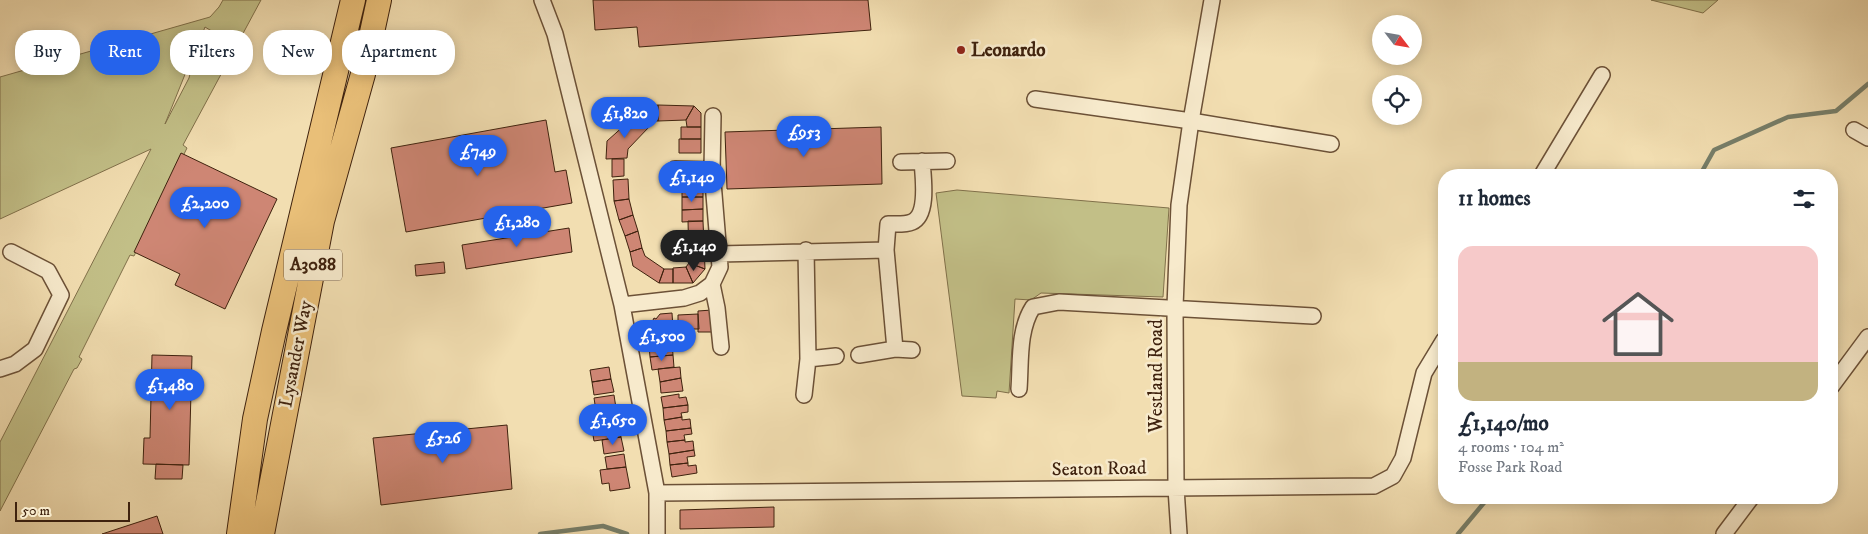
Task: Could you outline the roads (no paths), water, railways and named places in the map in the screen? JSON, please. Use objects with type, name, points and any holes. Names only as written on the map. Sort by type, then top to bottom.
[{"type":"main road","name":"Lysander Way","points":[[240,534],[255,419],[274,332],[354,0]]},
{"type":"main road","name":"Lysander Way","points":[[262,534],[322,221],[363,74],[379,0]]},
{"type":"street","points":[[542,0],[554,34],[622,305],[657,493],[658,534]]},
{"type":"street","name":"Westland Road","points":[[1179,534],[1176,488],[1175,307],[1179,205],[1191,121],[1212,0]]},
{"type":"street","points":[[1546,169],[1602,75]]},
{"type":"street","points":[[1035,99],[1191,121],[1331,144]]},
{"type":"street","points":[[622,305],[684,298],[700,294],[712,284],[720,267],[712,170],[713,116]]},
{"type":"street","points":[[1854,130],[1868,138]]},
{"type":"street","points":[[895,349],[886,250],[888,224],[912,222],[919,217],[922,210],[922,161]]},
{"type":"street","points":[[901,162],[946,161]]},
{"type":"street","points":[[675,169],[712,170]]},
{"type":"street","points":[[718,254],[806,250],[886,250]]},
{"type":"street","points":[[804,395],[808,359],[806,250]]},
{"type":"street","points":[[0,369],[15,364],[35,349],[61,295],[48,271],[11,252]]},
{"type":"street","points":[[712,284],[717,308],[721,347]]},
{"type":"street","points":[[1019,389],[1023,331],[1026,317],[1033,307],[1059,302],[1175,307]]},
{"type":"street","name":"Westland Road","points":[[1175,307],[1313,316]]},
{"type":"street","points":[[1838,378],[1868,337]]},
{"type":"street","points":[[859,355],[895,349],[912,350]]},
{"type":"street","name":"Seaton Road","points":[[657,493],[1374,486],[1393,476],[1403,458],[1424,373],[1438,350]]},
{"type":"street","points":[[808,359],[836,356]]},
{"type":"street","points":[[1724,534],[1746,504]]},
{"type":"waterway","points":[[1703,169],[1714,150],[1788,117],[1836,111],[1868,84]]},
{"type":"waterway","points":[[1458,534],[1483,504]]},
{"type":"waterway","points":[[540,534],[603,526],[627,534]]},
{"type":"place","name":"Leonardo","points":[[961,50]]}]
